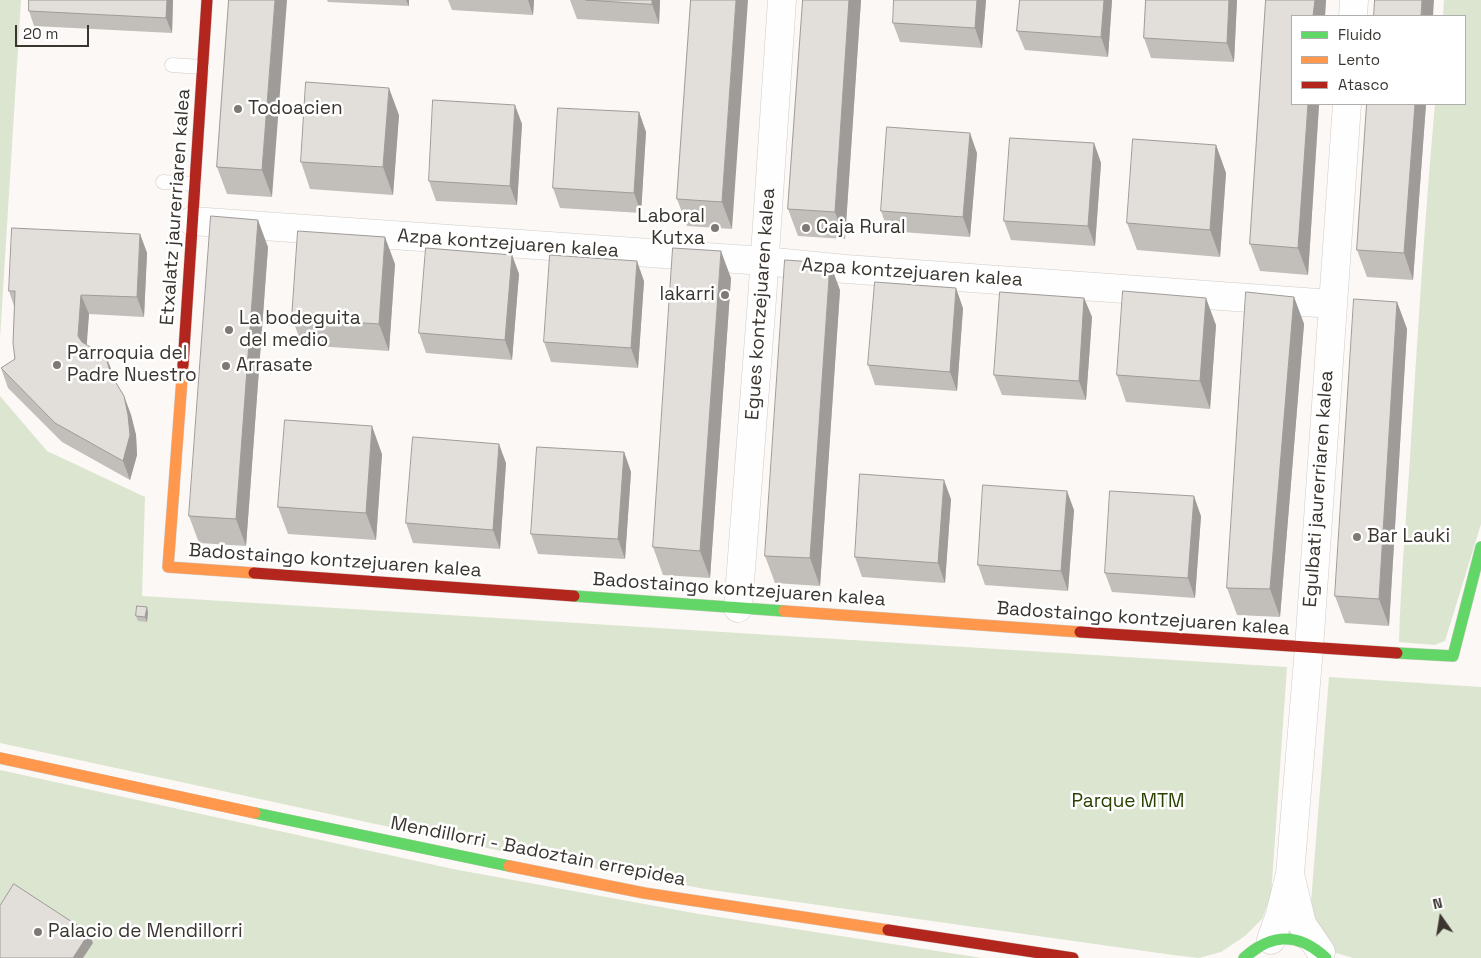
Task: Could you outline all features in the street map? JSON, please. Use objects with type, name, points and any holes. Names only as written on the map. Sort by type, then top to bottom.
[{"type":"street","name":"Etxalatz jaurerriaren kalea","points":[[168,567],[207,0]]},
{"type":"street","name":"Egues kontzejuaren kalea","points":[[738,608],[782,0]]},
{"type":"street","points":[[1353,15],[1354,0]]},
{"type":"street","name":"Egulbati jaurerriaren kalea","points":[[1271,940],[1290,874],[1347,105]]},
{"type":"street","name":"Azpa kontzejuaren kalea","points":[[192,221],[764,261],[846,269],[1332,304]]},
{"type":"street","name":"Badostaingo kontzejuaren kalea","points":[[168,567],[1308,648],[1453,656],[1481,547]]},
{"type":"street","name":"Mendillorri - Badoztain errepidea","points":[[0,758],[644,894],[1073,958]]},
{"type":"street","name":"Egulbati jaurerriaren kalea","points":[[1290,874],[1302,924],[1323,955]]},
{"type":"street","points":[[1244,958],[1260,944],[1271,940],[1288,938],[1306,942],[1323,955]]},
{"type":"lane","points":[[172,65],[202,67]]},
{"type":"lane","points":[[163,182],[194,184]]},
{"type":"green space","points":[[0,0],[21,0],[0,338]]},
{"type":"green space","points":[[1444,0],[1481,0],[1481,524],[1445,641],[1434,645],[1399,642],[1419,314],[1435,105],[1466,105],[1466,15],[1443,15]]},
{"type":"green space","name":"Parque MTM","points":[[0,396],[47,451],[145,497],[142,596],[1287,667],[1271,896],[1262,919],[1245,936],[1221,952],[1199,958],[1173,955],[705,889],[501,851],[0,743]]},
{"type":"green space","points":[[1329,677],[1481,687],[1481,958],[1353,958],[1333,952],[1309,927]]},
{"type":"green space","points":[[0,770],[453,869],[699,914],[982,958],[0,958]]},
{"type":"building","points":[[29,0],[167,0],[166,18],[29,11]]},
{"type":"building","points":[[229,0],[275,0],[262,170],[217,167]]},
{"type":"building","points":[[586,0],[652,0],[652,4]]},
{"type":"building","points":[[691,0],[736,0],[722,202],[677,199]]},
{"type":"building","points":[[803,0],[849,0],[835,212],[788,209]]},
{"type":"building","points":[[894,0],[977,0],[975,28],[893,23]]},
{"type":"building","points":[[1020,0],[1104,0],[1101,37],[1017,31]]},
{"type":"building","points":[[1146,0],[1229,0],[1227,43],[1144,38]]},
{"type":"building","points":[[1266,0],[1315,0],[1313,15],[1291,15],[1291,105],[1308,105],[1298,248],[1250,244]]},
{"type":"building","points":[[1375,0],[1422,0],[1421,15],[1374,15]]},
{"type":"building","points":[[306,82],[389,88],[383,167],[301,162]]},
{"type":"building","points":[[433,100],[515,105],[510,186],[429,181]]},
{"type":"building","points":[[1367,105],[1415,105],[1404,253],[1357,250]]},
{"type":"building","points":[[558,108],[639,112],[634,193],[553,188]]},
{"type":"building","points":[[887,127],[970,133],[963,217],[881,211]]},
{"type":"building","points":[[1010,138],[1094,143],[1088,226],[1004,221]]},
{"type":"building","points":[[1133,139],[1216,145],[1210,230],[1127,223]]},
{"type":"building","points":[[211,216],[258,220],[236,519],[189,516]]},
{"type":"building","name":"Parroquia del Padre Nuestro","points":[[12,228],[140,234],[137,297],[81,295],[78,336],[82,342],[106,356],[110,373],[124,396],[130,435],[123,461],[55,423],[1,368],[15,359],[13,343],[15,291],[9,291]]},
{"type":"building","points":[[298,231],[385,237],[379,324],[292,318]]},
{"type":"building","points":[[426,248],[512,255],[505,340],[419,333]]},
{"type":"building","points":[[673,248],[721,251],[700,551],[653,547]]},
{"type":"building","points":[[550,255],[637,261],[631,348],[544,342]]},
{"type":"building","points":[[785,260],[830,263],[810,558],[765,556]]},
{"type":"building","points":[[875,282],[956,288],[950,372],[868,365]]},
{"type":"building","points":[[1123,291],[1206,298],[1200,381],[1117,375]]},
{"type":"building","points":[[1000,292],[1084,298],[1079,381],[994,375]]},
{"type":"building","points":[[1246,292],[1294,297],[1270,589],[1227,588]]},
{"type":"building","points":[[1354,299],[1397,302],[1379,599],[1335,596]]},
{"type":"building","points":[[285,420],[372,426],[366,513],[278,507]]},
{"type":"building","points":[[413,437],[499,444],[493,530],[406,523]]},
{"type":"building","points":[[537,447],[624,452],[618,539],[531,534]]},
{"type":"building","points":[[860,474],[944,480],[938,563],[855,557]]},
{"type":"building","points":[[983,485],[1067,491],[1061,571],[978,565]]},
{"type":"building","points":[[1110,491],[1194,496],[1188,578],[1105,573]]},
{"type":"building","points":[[137,606],[147,607],[145,617],[136,616]]},
{"type":"building","name":"Palacio de Mendillorri","points":[[14,884],[89,933],[73,958],[0,958],[0,906]]},
{"type":"traffic: fast","points":[[1397,653],[1453,656],[1481,547]]},
{"type":"traffic: fast","points":[[574,596],[784,611]]},
{"type":"traffic: fast","points":[[255,813],[509,866]]},
{"type":"traffic: fast","points":[[1244,958],[1265,944],[1285,939],[1305,944],[1326,958]]},
{"type":"traffic: slow","points":[[183,365],[168,567],[254,573]]},
{"type":"traffic: slow","points":[[784,611],[1080,632]]},
{"type":"traffic: slow","points":[[0,758],[255,813]]},
{"type":"traffic: slow","points":[[509,866],[644,893],[888,930]]},
{"type":"traffic: jam","points":[[183,365],[207,0]]},
{"type":"traffic: jam","points":[[254,573],[574,596]]},
{"type":"traffic: jam","points":[[1080,632],[1397,653]]},
{"type":"traffic: jam","points":[[888,930],[1073,958]]},
{"type":"place","name":"Todoacien","points":[[238,109]]},
{"type":"place","name":"Laboral Kutxa","points":[[715,228]]},
{"type":"place","name":"Caja Rural","points":[[806,228]]},
{"type":"place","name":"lakarri","points":[[725,295]]},
{"type":"place","name":"La bodeguita del medio","points":[[229,330]]},
{"type":"place","name":"Parroquia del Padre Nuestro","points":[[57,365]]},
{"type":"place","name":"Arrasate","points":[[226,366]]},
{"type":"place","name":"Bar Lauki","points":[[1357,537]]},
{"type":"place","name":"Palacio de Mendillorri","points":[[38,932]]}]
